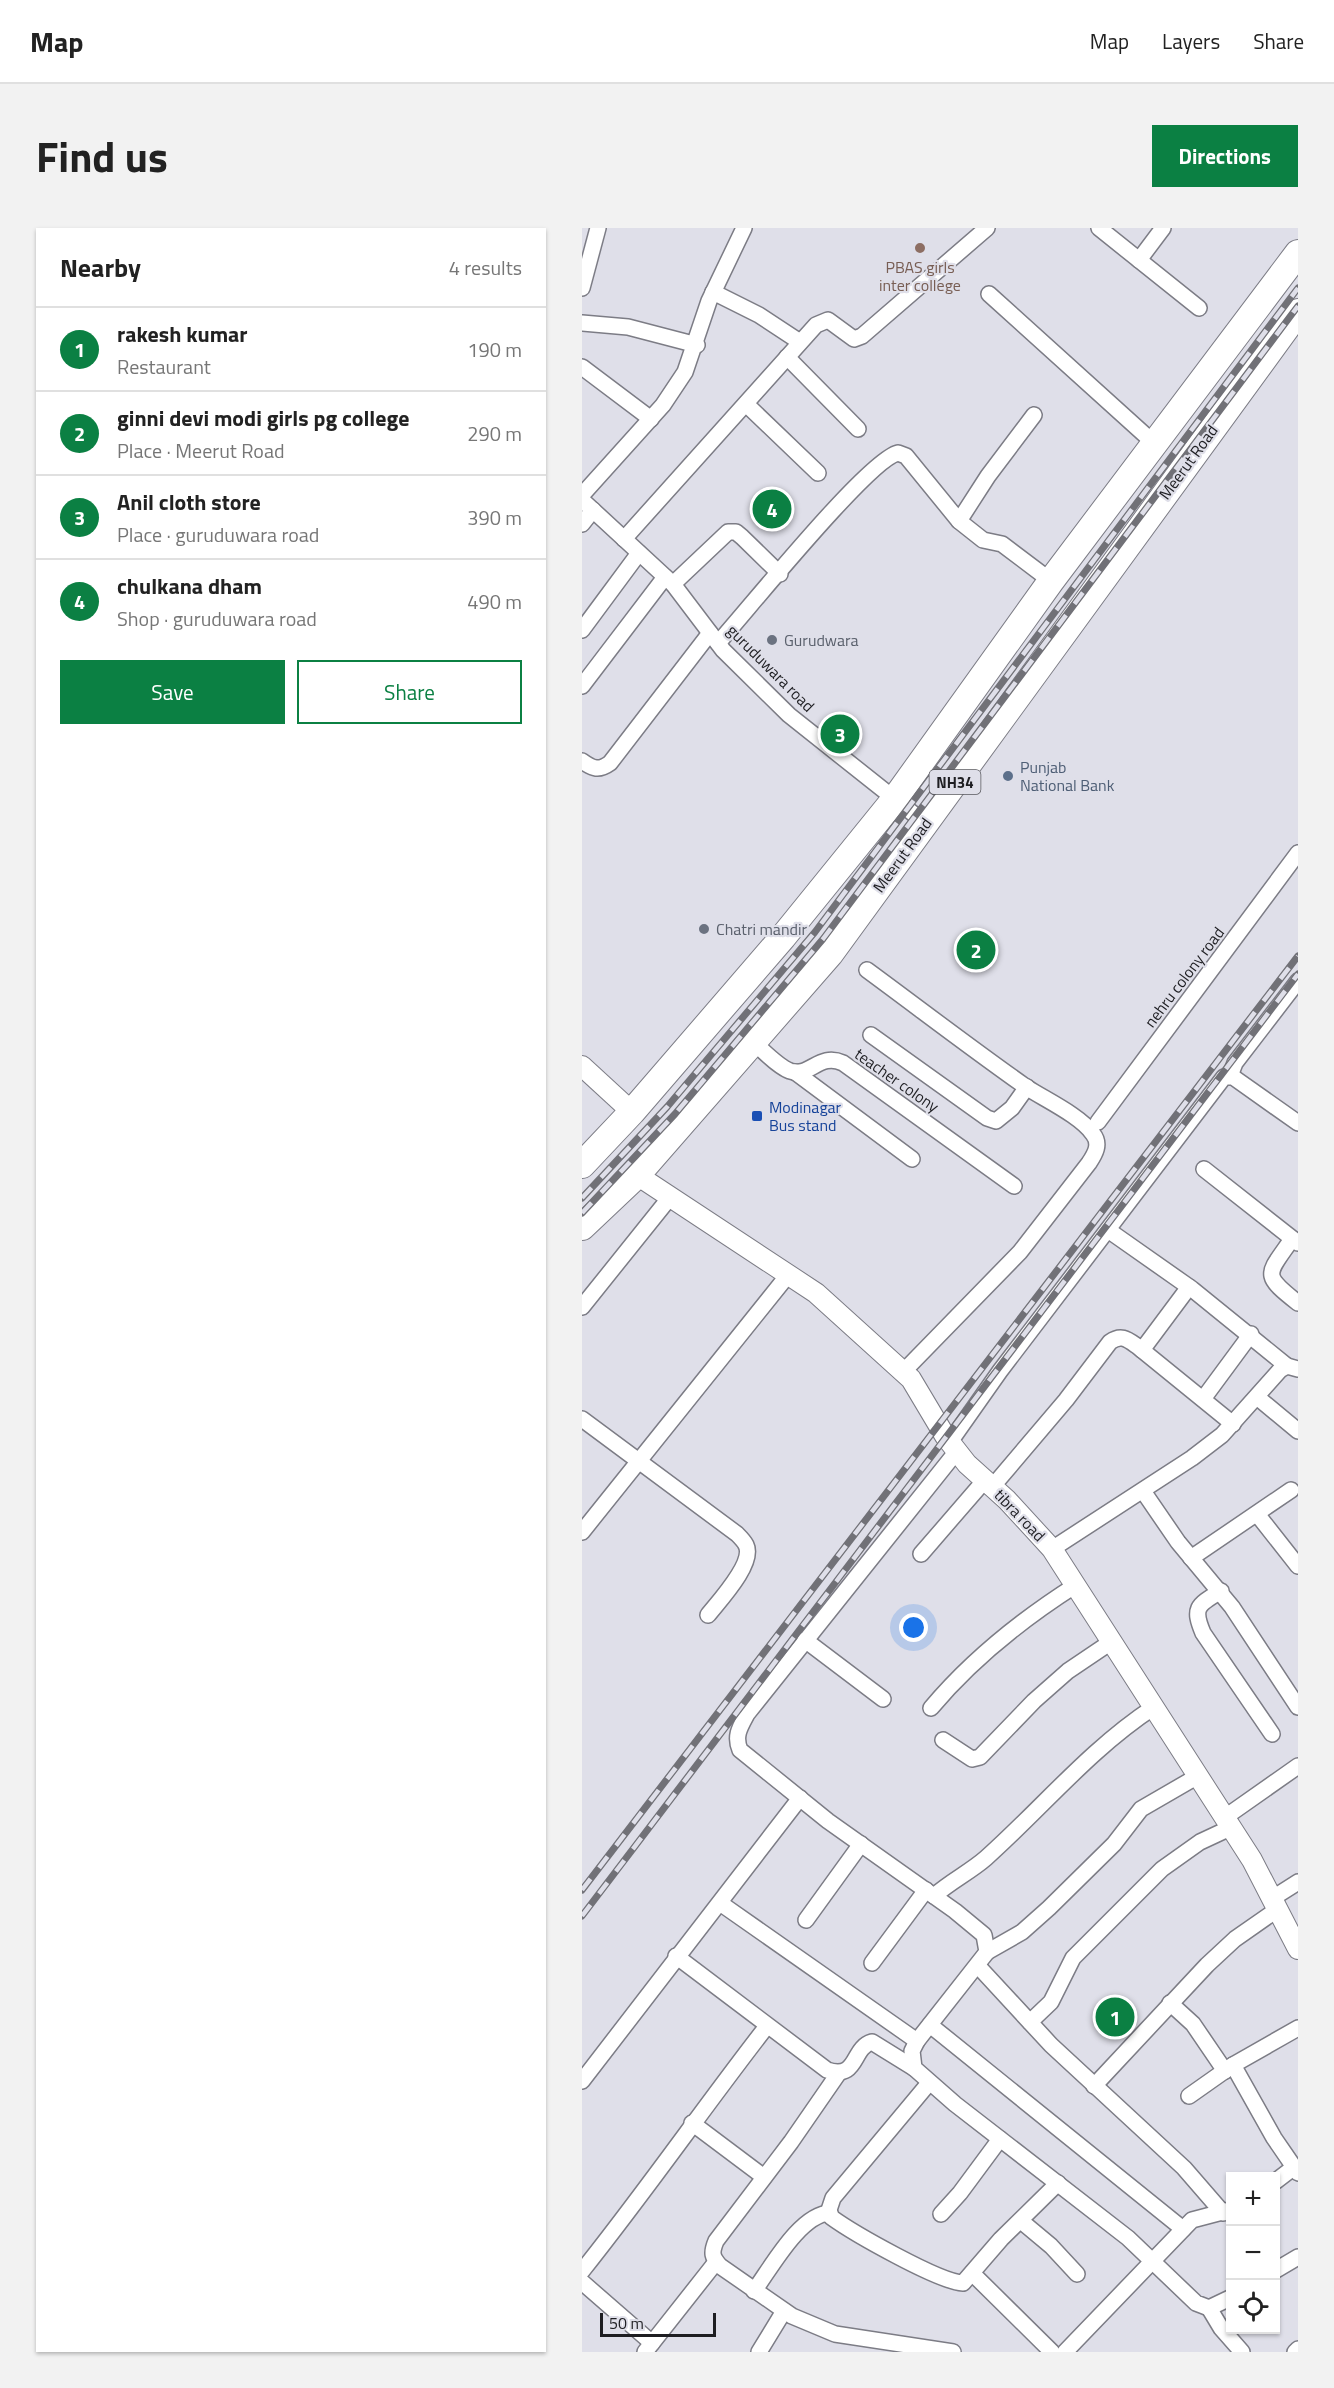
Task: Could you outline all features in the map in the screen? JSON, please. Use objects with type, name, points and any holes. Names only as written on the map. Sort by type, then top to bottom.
[{"type":"highway","name":"NH34","points":[[582,1165],[632,1112],[783,937],[894,800],[1051,581],[1298,253]]},
{"type":"highway","name":"Meerut Road","points":[[582,1227],[637,1175],[830,954],[1298,312]]},
{"type":"street","points":[[582,288],[598,228]]},
{"type":"street","points":[[582,495],[651,419],[685,372],[697,345],[713,292],[744,228]]},
{"type":"street","points":[[624,539],[800,342],[822,321],[836,324],[855,339],[862,336],[987,228]]},
{"type":"street","points":[[1100,228],[1199,308]]},
{"type":"street","points":[[1139,260],[1163,228]]},
{"type":"street","points":[[713,292],[759,315],[800,342]]},
{"type":"street","points":[[989,294],[1155,444]]},
{"type":"street","points":[[582,323],[628,327],[697,345]]},
{"type":"street","points":[[787,357],[858,429]]},
{"type":"street","points":[[582,367],[651,419]]},
{"type":"street","points":[[746,404],[818,473]]},
{"type":"street","points":[[959,521],[988,476],[1034,415]]},
{"type":"street","points":[[583,763],[594,768],[603,768],[610,763],[714,638],[780,574],[840,503],[891,454],[898,453],[906,456],[959,521],[983,540],[1002,544],[1051,581]]},
{"type":"street","points":[[582,524],[587,505]]},
{"type":"street","name":"guruduwara road","points":[[587,505],[669,580],[714,638],[789,715],[925,823]]},
{"type":"street","points":[[582,687],[669,580],[728,532],[736,532],[780,574]]},
{"type":"street","points":[[582,630],[639,553]]},
{"type":"street","name":"nehru colony road","points":[[1098,1122],[1298,853]]},
{"type":"street","points":[[867,970],[1027,1087],[1085,1125],[1094,1134],[1096,1152],[1020,1252],[903,1372]]},
{"type":"street","points":[[1230,1076],[1235,1063],[1298,981]]},
{"type":"street","points":[[872,1035],[987,1118],[996,1120],[1003,1117],[1027,1087]]},
{"type":"street","points":[[753,1042],[780,1065],[795,1072],[912,1159]]},
{"type":"street","name":"teacher colony","points":[[795,1072],[802,1072],[833,1058],[843,1063],[1014,1186]]},
{"type":"street","points":[[582,1066],[632,1112]]},
{"type":"street","points":[[987,1952],[984,1935],[800,1798],[740,1750],[737,1742],[738,1730],[747,1714],[953,1446],[1000,1371],[1224,1077],[1230,1076],[1298,1123]]},
{"type":"street","points":[[1204,1169],[1295,1241],[1272,1267],[1270,1276],[1274,1284],[1298,1303]]},
{"type":"street","name":"tibra road","points":[[637,1175],[816,1293],[911,1379],[953,1446],[1052,1549],[1227,1823],[1276,1903],[1298,1949]]},
{"type":"street","points":[[582,1307],[671,1196]]},
{"type":"street","points":[[1052,1549],[1192,1458],[1233,1424],[1257,1397],[1292,1367],[1189,1287],[1108,1230]]},
{"type":"street","points":[[582,1532],[641,1462],[788,1275]]},
{"type":"street","points":[[1142,1350],[1189,1287]]},
{"type":"street","points":[[1203,1399],[1251,1334]]},
{"type":"street","points":[[921,1554],[1060,1408],[1116,1337],[1125,1338],[1142,1350],[1233,1424]]},
{"type":"street","points":[[1257,1397],[1298,1431]]},
{"type":"street","points":[[582,1419],[737,1534],[747,1546],[748,1556],[743,1569],[708,1615]]},
{"type":"street","points":[[1191,1558],[1291,1490]]},
{"type":"street","points":[[1143,1491],[1191,1558],[1221,1592],[1298,1707]]},
{"type":"street","points":[[1257,1514],[1298,1566]]},
{"type":"street","points":[[931,1708],[957,1678],[992,1644],[1028,1616],[1076,1585]]},
{"type":"street","points":[[1221,1592],[1202,1602],[1197,1609],[1197,1618],[1203,1633],[1272,1734]]},
{"type":"street","points":[[805,1640],[883,1699]]},
{"type":"street","points":[[943,1740],[972,1759],[980,1757],[1034,1701],[1068,1671],[1111,1642]]},
{"type":"street","points":[[872,1963],[930,1893],[984,1859],[1118,1731],[1154,1707]]},
{"type":"street","points":[[1030,2022],[1051,2002],[1073,1958],[1162,1869],[1227,1823],[1298,1766]]},
{"type":"street","points":[[914,2068],[912,2051],[917,2041],[987,1952],[1022,1932],[1049,1908],[1114,1844],[1141,1809],[1198,1776]]},
{"type":"street","points":[[582,2081],[676,1956],[720,1903],[800,1798]]},
{"type":"street","points":[[806,1920],[861,1844]]},
{"type":"street","points":[[1094,2086],[1170,2003],[1235,1939],[1298,1882]]},
{"type":"street","points":[[720,1903],[917,2041]]},
{"type":"street","points":[[676,1956],[814,2062],[838,2074]]},
{"type":"street","points":[[978,1966],[1094,2086],[1184,2168],[1226,2210]]},
{"type":"street","points":[[1170,2003],[1193,2024],[1244,2088],[1295,2170],[1280,2178]]},
{"type":"street","points":[[930,2025],[1183,2229]]},
{"type":"street","points":[[582,2271],[634,2206],[692,2123],[767,2026]]},
{"type":"street","points":[[1189,2096],[1229,2068],[1298,2028]]},
{"type":"street","points":[[953,2352],[856,2345],[784,2311],[716,2262],[711,2251],[838,2074],[848,2070],[866,2044],[872,2042],[914,2068],[929,2083],[1128,2238],[1196,2303],[1209,2308],[1221,2328],[1242,2352]]},
{"type":"street","points":[[830,2213],[833,2198],[929,2083]]},
{"type":"street","points":[[692,2123],[764,2177]]},
{"type":"street","points":[[941,2214],[960,2193],[1000,2139]]},
{"type":"street","points":[[830,2213],[841,2224],[953,2283],[963,2283],[1058,2183]]},
{"type":"street","points":[[1065,2352],[1183,2229],[1200,2217],[1226,2211]]},
{"type":"street","points":[[754,2291],[803,2226],[820,2214],[830,2213]]},
{"type":"street","points":[[1021,2221],[1051,2246],[1077,2274]]},
{"type":"street","points":[[1280,2267],[1298,2257]]},
{"type":"street","points":[[582,2282],[649,2347],[716,2262]]},
{"type":"street","points":[[972,2273],[1052,2352]]},
{"type":"street","points":[[1209,2308],[1226,2300]]},
{"type":"street","points":[[759,2352],[784,2311]]},
{"type":"railway","points":[[582,1198],[667,1107],[815,932],[1298,288]]},
{"type":"railway","points":[[582,1213],[675,1114],[823,939],[1298,306]]},
{"type":"railway","points":[[582,1890],[1298,956]]},
{"type":"railway","points":[[582,1916],[1298,974]]},
{"type":"place","name":"PBAS girls inter college","points":[[920,248]]},
{"type":"place","name":"chulkana dham","points":[[772,509]]},
{"type":"place","name":"Gurudwara","points":[[772,640]]},
{"type":"place","name":"Anil cloth store","points":[[840,734]]},
{"type":"place","name":"Punjab National Bank","points":[[1008,776]]},
{"type":"place","name":"Chatri mandir","points":[[704,929]]},
{"type":"place","name":"ginni devi modi girls pg college","points":[[976,950]]},
{"type":"place","name":"Modinagar Bus stand","points":[[757,1116]]},
{"type":"place","name":"rakesh kumar","points":[[1115,2017]]}]
